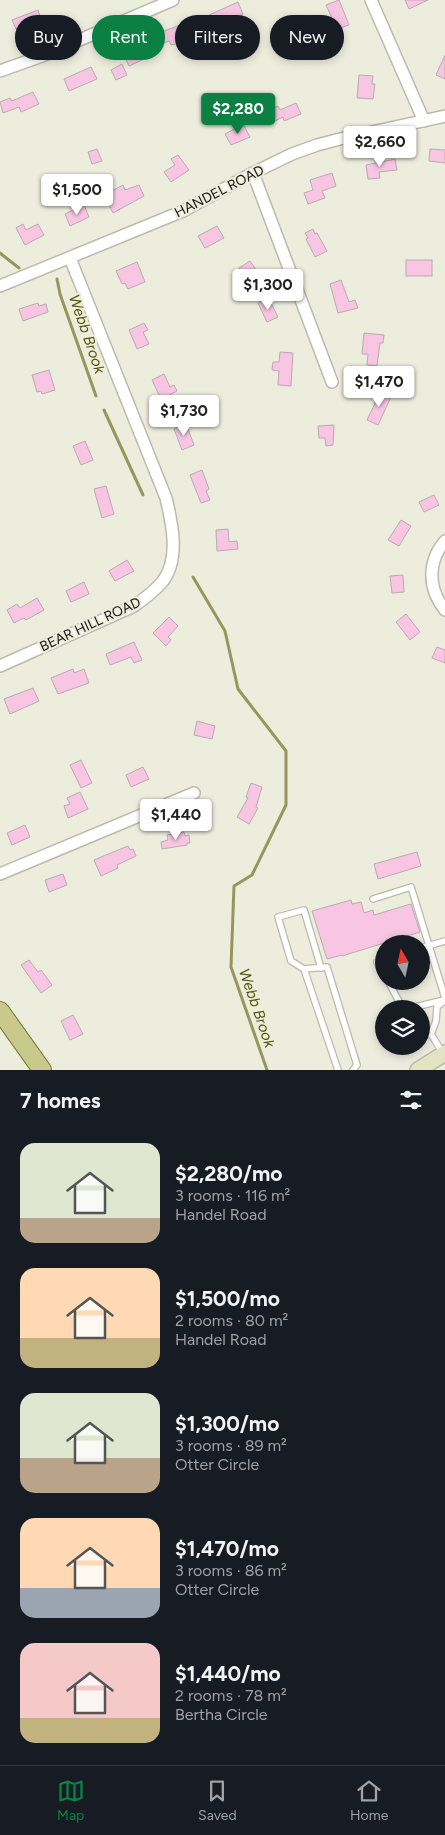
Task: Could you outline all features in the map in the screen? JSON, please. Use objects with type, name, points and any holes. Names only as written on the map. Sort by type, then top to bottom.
[{"type":"main road","points":[[0,1011],[42,1070]]},
{"type":"street","points":[[0,71],[42,56],[153,4],[172,0]]},
{"type":"street","points":[[371,0],[424,120]]},
{"type":"street","name":"HANDEL ROAD","points":[[0,286],[183,211],[292,154],[317,145],[445,116]]},
{"type":"street","points":[[253,173],[332,382]]},
{"type":"street","name":"BEAR HILL ROAD","points":[[0,666],[134,606],[152,593],[163,581],[170,569],[173,538],[166,498],[70,258]]},
{"type":"street","points":[[445,541],[435,557],[432,572],[436,595],[445,610]]},
{"type":"street","points":[[0,874],[194,793]]},
{"type":"street","points":[[418,1070],[444,1054]]},
{"type":"lane","points":[[373,899],[411,887],[426,935]]},
{"type":"lane","points":[[321,968],[304,910],[278,917],[291,961],[304,969],[321,968],[327,967],[356,1065],[353,1070]]},
{"type":"lane","points":[[430,946],[445,941]]},
{"type":"lane","points":[[430,949],[445,999]]},
{"type":"lane","points":[[304,969],[338,1070]]},
{"type":"lane","points":[[430,1003],[445,999]]},
{"type":"lane","points":[[444,1054],[431,1034],[436,1021],[437,1007],[445,999]]},
{"type":"building","points":[[339,0],[349,25],[344,27],[344,15],[331,15],[326,5]]},
{"type":"building","points":[[405,0],[428,0],[409,9]]},
{"type":"building","points":[[238,2],[243,14],[240,15],[209,15]]},
{"type":"building","points":[[38,10],[40,15],[25,15]]},
{"type":"building","points":[[175,27],[175,44],[171,45],[169,41],[165,43],[165,31]]},
{"type":"building","points":[[445,55],[445,79],[436,75]]},
{"type":"building","points":[[126,60],[142,60],[129,66]]},
{"type":"building","points":[[122,64],[127,75],[116,80],[111,70]]},
{"type":"building","points":[[91,67],[97,79],[69,91],[64,79]]},
{"type":"building","points":[[359,75],[373,76],[372,84],[375,84],[373,99],[357,98]]},
{"type":"building","points":[[33,92],[39,104],[21,112],[19,107],[3,113],[0,102],[10,98],[12,101]]},
{"type":"building","points":[[296,103],[301,114],[284,121],[283,117],[273,122],[268,110],[278,106],[280,110]]},
{"type":"building","points":[[243,124],[250,137],[231,145],[225,134]]},
{"type":"building","points":[[97,149],[102,161],[92,164],[88,152]]},
{"type":"building","points":[[430,149],[445,150],[445,163],[429,161]]},
{"type":"building","points":[[178,155],[189,170],[171,182],[164,172],[175,165],[171,159]]},
{"type":"building","points":[[395,159],[397,170],[379,172],[380,178],[368,179],[366,165]]},
{"type":"building","points":[[332,173],[336,186],[322,191],[325,198],[308,204],[304,193],[313,190],[310,180]]},
{"type":"building","points":[[123,185],[125,190],[139,185],[144,196],[113,213],[103,193]]},
{"type":"building","points":[[84,205],[89,217],[70,226],[65,214]]},
{"type":"building","points":[[23,224],[26,230],[38,224],[44,235],[25,245],[16,228]]},
{"type":"building","points":[[217,226],[224,238],[205,248],[198,236]]},
{"type":"building","points":[[313,229],[327,251],[315,257],[305,233]]},
{"type":"building","points":[[406,260],[432,260],[432,276],[406,276]]},
{"type":"building","points":[[250,261],[261,277],[250,285],[239,268]]},
{"type":"building","points":[[137,262],[145,282],[128,289],[125,283],[122,284],[116,271]]},
{"type":"building","points":[[341,280],[349,302],[355,300],[358,308],[338,313],[330,284]]},
{"type":"building","points":[[265,299],[268,305],[271,303],[278,317],[267,322],[258,303]]},
{"type":"building","points":[[38,303],[39,306],[46,304],[48,312],[23,321],[19,309]]},
{"type":"building","points":[[144,323],[148,330],[143,332],[149,344],[137,349],[129,330]]},
{"type":"building","points":[[364,333],[384,335],[383,343],[380,343],[377,366],[367,365],[368,354],[362,354]]},
{"type":"building","points":[[280,352],[293,353],[291,386],[278,385],[279,371],[272,370],[273,362],[279,362]]},
{"type":"building","points":[[49,370],[55,390],[42,394],[41,391],[37,392],[32,375]]},
{"type":"building","points":[[164,374],[170,387],[174,385],[177,391],[161,399],[152,380]]},
{"type":"building","points":[[381,391],[391,397],[378,425],[367,420]]},
{"type":"building","points":[[186,424],[194,445],[182,450],[174,429]]},
{"type":"building","points":[[334,425],[333,445],[326,446],[325,438],[319,438],[318,426]]},
{"type":"building","points":[[85,441],[93,460],[81,465],[73,446]]},
{"type":"building","points":[[202,470],[209,489],[206,491],[210,500],[201,503],[190,475]]},
{"type":"building","points":[[106,486],[114,514],[102,518],[94,489]]},
{"type":"building","points":[[434,495],[439,505],[424,512],[419,502]]},
{"type":"building","points":[[401,520],[411,526],[399,546],[388,540]]},
{"type":"building","points":[[228,529],[229,542],[237,541],[238,549],[217,551],[216,530]]},
{"type":"building","points":[[127,560],[134,571],[115,581],[109,571]]},
{"type":"building","points":[[403,575],[404,592],[392,593],[390,576]]},
{"type":"building","points":[[84,582],[89,594],[71,602],[66,591]]},
{"type":"building","points":[[37,598],[44,610],[26,620],[24,618],[14,623],[7,610],[17,604],[20,608]]},
{"type":"building","points":[[406,614],[420,632],[410,640],[396,622]]},
{"type":"building","points":[[169,617],[178,626],[168,637],[171,640],[166,646],[153,633]]},
{"type":"building","points":[[134,642],[142,660],[134,663],[131,657],[110,665],[106,654]]},
{"type":"building","points":[[437,647],[445,650],[445,663],[432,658]]},
{"type":"building","points":[[73,669],[74,673],[84,669],[89,683],[58,694],[51,678]]},
{"type":"building","points":[[33,688],[39,701],[10,714],[4,699]]},
{"type":"building","points":[[197,721],[215,726],[212,739],[194,735]]},
{"type":"building","points":[[81,760],[92,783],[81,788],[70,765]]},
{"type":"building","points":[[143,767],[149,779],[131,787],[126,775]]},
{"type":"building","points":[[251,783],[262,787],[256,807],[258,808],[249,824],[237,817],[248,798],[246,797]]},
{"type":"building","points":[[80,792],[88,809],[68,818],[64,806],[70,804],[67,798]]},
{"type":"building","points":[[25,825],[30,837],[12,845],[7,833]]},
{"type":"building","points":[[184,832],[185,836],[189,835],[190,843],[162,849],[161,842],[168,840],[167,835]]},
{"type":"building","points":[[128,846],[130,850],[133,849],[136,856],[117,865],[118,868],[101,876],[94,860]]},
{"type":"building","points":[[417,852],[421,866],[378,879],[374,864]]},
{"type":"building","points":[[63,874],[67,885],[49,892],[45,880]]},
{"type":"building","points":[[351,900],[352,904],[361,902],[364,913],[373,910],[374,915],[411,904],[420,932],[410,935],[375,935],[375,946],[327,959],[312,911]]},
{"type":"building","points":[[29,960],[38,972],[41,970],[52,985],[41,993],[21,965]]},
{"type":"building","points":[[73,1015],[83,1034],[70,1040],[61,1021]]},
{"type":"waterway","name":"Webb Brook","points":[[0,253],[19,268]]},
{"type":"waterway","name":"Webb Brook","points":[[57,279],[60,294],[96,396]]},
{"type":"waterway","name":"Webb Brook","points":[[104,410],[143,495]]},
{"type":"waterway","name":"Webb Brook","points":[[193,577],[225,631],[238,689],[286,751],[286,805],[252,875],[234,886],[231,967],[267,1070]]}]
